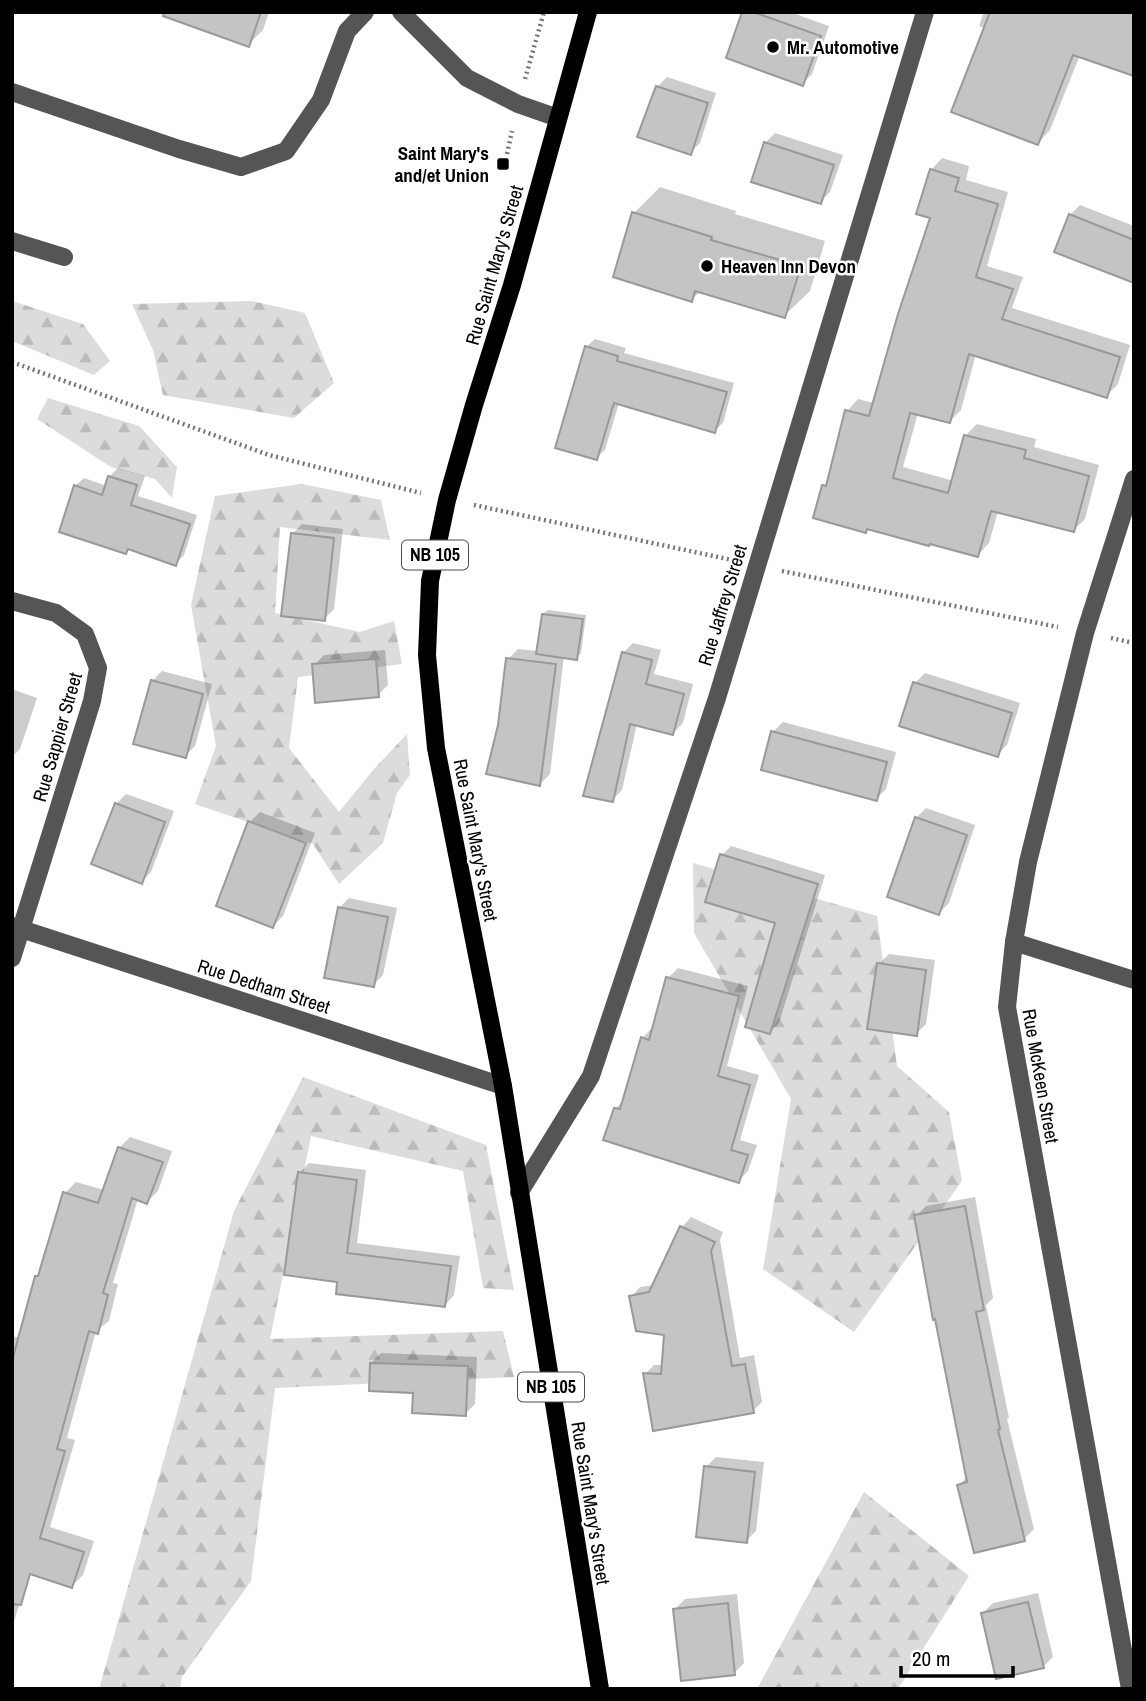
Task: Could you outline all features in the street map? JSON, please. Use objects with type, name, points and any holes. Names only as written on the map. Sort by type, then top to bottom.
[{"type":"main road","points":[[581,36],[583,12]]},
{"type":"main road","name":"Rue Saint Mary's Street","points":[[588,12],[512,285],[447,500],[430,580],[426,655],[436,748],[503,1086],[600,1689]]},
{"type":"street","points":[[12,92],[179,149],[241,167],[286,150],[321,100],[347,31],[365,12]]},
{"type":"street","points":[[401,12],[467,78],[518,104],[558,118]]},
{"type":"street","name":"Rue Jaffrey Street","points":[[519,1194],[591,1076],[717,698],[925,12]]},
{"type":"street","points":[[12,241],[64,257]]},
{"type":"street","name":"Rue McKeen Street","points":[[1131,1685],[1007,1007],[1014,943],[1028,862],[1086,633],[1134,479]]},
{"type":"street","name":"Rue Sappier Street","points":[[12,601],[57,613],[85,634],[98,668],[92,701],[17,927],[12,958]]},
{"type":"street","name":"Rue Dedham Street","points":[[17,927],[503,1086]]},
{"type":"street","points":[[1014,943],[1134,980]]},
{"type":"path","points":[[12,362],[269,455],[447,500],[1134,643]]},
{"type":"green space","points":[[12,301],[83,324],[110,361],[94,375],[12,341]]},
{"type":"green space","points":[[252,301],[305,313],[334,383],[294,418],[163,395],[153,350],[132,304]]},
{"type":"green space","points":[[48,398],[139,426],[177,467],[172,498],[155,479],[111,467],[37,419]]},
{"type":"green space","points":[[302,484],[381,500],[390,540],[280,527],[275,613],[360,632],[394,621],[402,664],[298,677],[289,748],[339,812],[407,734],[410,775],[397,793],[383,843],[339,884],[313,844],[195,804],[216,746],[191,605],[215,496]]},
{"type":"green space","points":[[693,863],[877,916],[897,1066],[949,1112],[962,1181],[854,1332],[763,1269],[791,1099],[694,933]]},
{"type":"green space","points":[[303,1077],[486,1145],[514,1290],[483,1288],[463,1171],[311,1136],[270,1339],[503,1331],[514,1377],[275,1388],[251,1581],[182,1677],[180,1689],[99,1689],[234,1211]]},
{"type":"green space","points":[[864,1492],[969,1576],[898,1689],[757,1689]]},
{"type":"building","points":[[164,12],[261,12],[249,47],[163,16]]},
{"type":"building","name":"Mr. Automotive","points":[[742,12],[753,12],[821,36],[803,86],[726,58]]},
{"type":"building","points":[[990,12],[1134,12],[1134,76],[1073,55],[1038,145],[951,112]]},
{"type":"building","points":[[656,86],[708,103],[691,155],[637,137]]},
{"type":"building","points":[[764,142],[834,165],[821,204],[751,182]]},
{"type":"building","points":[[930,169],[959,178],[955,191],[998,204],[976,277],[1013,289],[1002,319],[1120,357],[1107,398],[969,354],[950,423],[910,413],[893,478],[948,493],[964,435],[1026,450],[1024,458],[1089,476],[1074,532],[991,511],[978,557],[867,529],[866,533],[813,518],[822,485],[826,486],[845,410],[869,416],[898,314],[930,218],[916,214]]},
{"type":"building","name":"Heaven Inn Devon","points":[[632,212],[712,237],[711,240],[801,266],[785,318],[695,291],[692,302],[613,277]]},
{"type":"building","points":[[1069,214],[1134,240],[1134,283],[1054,252]]},
{"type":"building","points":[[585,346],[618,356],[617,361],[727,392],[715,433],[614,403],[597,460],[555,448]]},
{"type":"building","points":[[108,476],[137,485],[131,505],[190,524],[176,566],[128,549],[126,554],[59,532],[74,485],[102,495]]},
{"type":"building","points":[[291,533],[334,538],[325,621],[281,616]]},
{"type":"building","points":[[542,614],[583,619],[577,660],[536,654]]},
{"type":"building","points":[[622,652],[652,660],[646,684],[684,694],[673,735],[630,724],[613,802],[583,796]]},
{"type":"building","points":[[506,658],[556,664],[540,786],[486,774],[498,725]]},
{"type":"building","points":[[376,659],[379,697],[315,703],[312,664]]},
{"type":"building","points":[[151,680],[203,694],[186,758],[133,744]]},
{"type":"building","points":[[913,682],[1012,713],[998,757],[899,726]]},
{"type":"building","points":[[771,731],[887,762],[877,801],[761,770]]},
{"type":"building","points":[[115,803],[165,822],[142,884],[91,864]]},
{"type":"building","points":[[915,817],[967,835],[939,915],[887,897]]},
{"type":"building","points":[[248,821],[306,843],[273,928],[216,906]]},
{"type":"building","points":[[720,854],[818,884],[770,1034],[745,1027],[775,923],[705,902]]},
{"type":"building","points":[[338,907],[388,917],[374,987],[324,978]]},
{"type":"building","points":[[877,963],[926,970],[917,1036],[867,1029]]},
{"type":"building","points":[[666,977],[739,996],[718,1076],[750,1085],[731,1150],[748,1155],[739,1183],[603,1140],[614,1108],[620,1109],[641,1037],[649,1040]]},
{"type":"building","points":[[118,1147],[163,1162],[147,1204],[132,1198],[103,1293],[108,1295],[98,1334],[89,1331],[57,1449],[65,1451],[40,1538],[84,1552],[72,1588],[30,1574],[21,1605],[12,1604],[12,1361],[35,1276],[38,1276],[63,1192],[98,1203]]},
{"type":"building","points":[[298,1172],[357,1180],[347,1253],[451,1266],[445,1307],[336,1294],[337,1282],[284,1275]]},
{"type":"building","points":[[965,1206],[984,1310],[976,1312],[1000,1429],[998,1430],[1025,1541],[974,1553],[957,1485],[967,1482],[914,1215]]},
{"type":"building","points":[[680,1226],[715,1242],[711,1251],[732,1366],[745,1364],[754,1413],[653,1431],[643,1373],[661,1374],[664,1335],[636,1331],[629,1296],[649,1292]]},
{"type":"building","points":[[370,1363],[468,1366],[466,1416],[412,1413],[413,1393],[369,1391]]},
{"type":"building","points":[[704,1466],[755,1472],[747,1543],[696,1537]]},
{"type":"building","points":[[1028,1602],[1044,1668],[996,1679],[981,1613]]},
{"type":"building","points":[[728,1603],[735,1675],[681,1681],[673,1609]]},
{"type":"place","name":"Mr. Automotive","points":[[773,47]]},
{"type":"place","name":"Saint Mary's and/et Union","points":[[503,164]]},
{"type":"place","name":"Heaven Inn Devon","points":[[707,266]]}]
